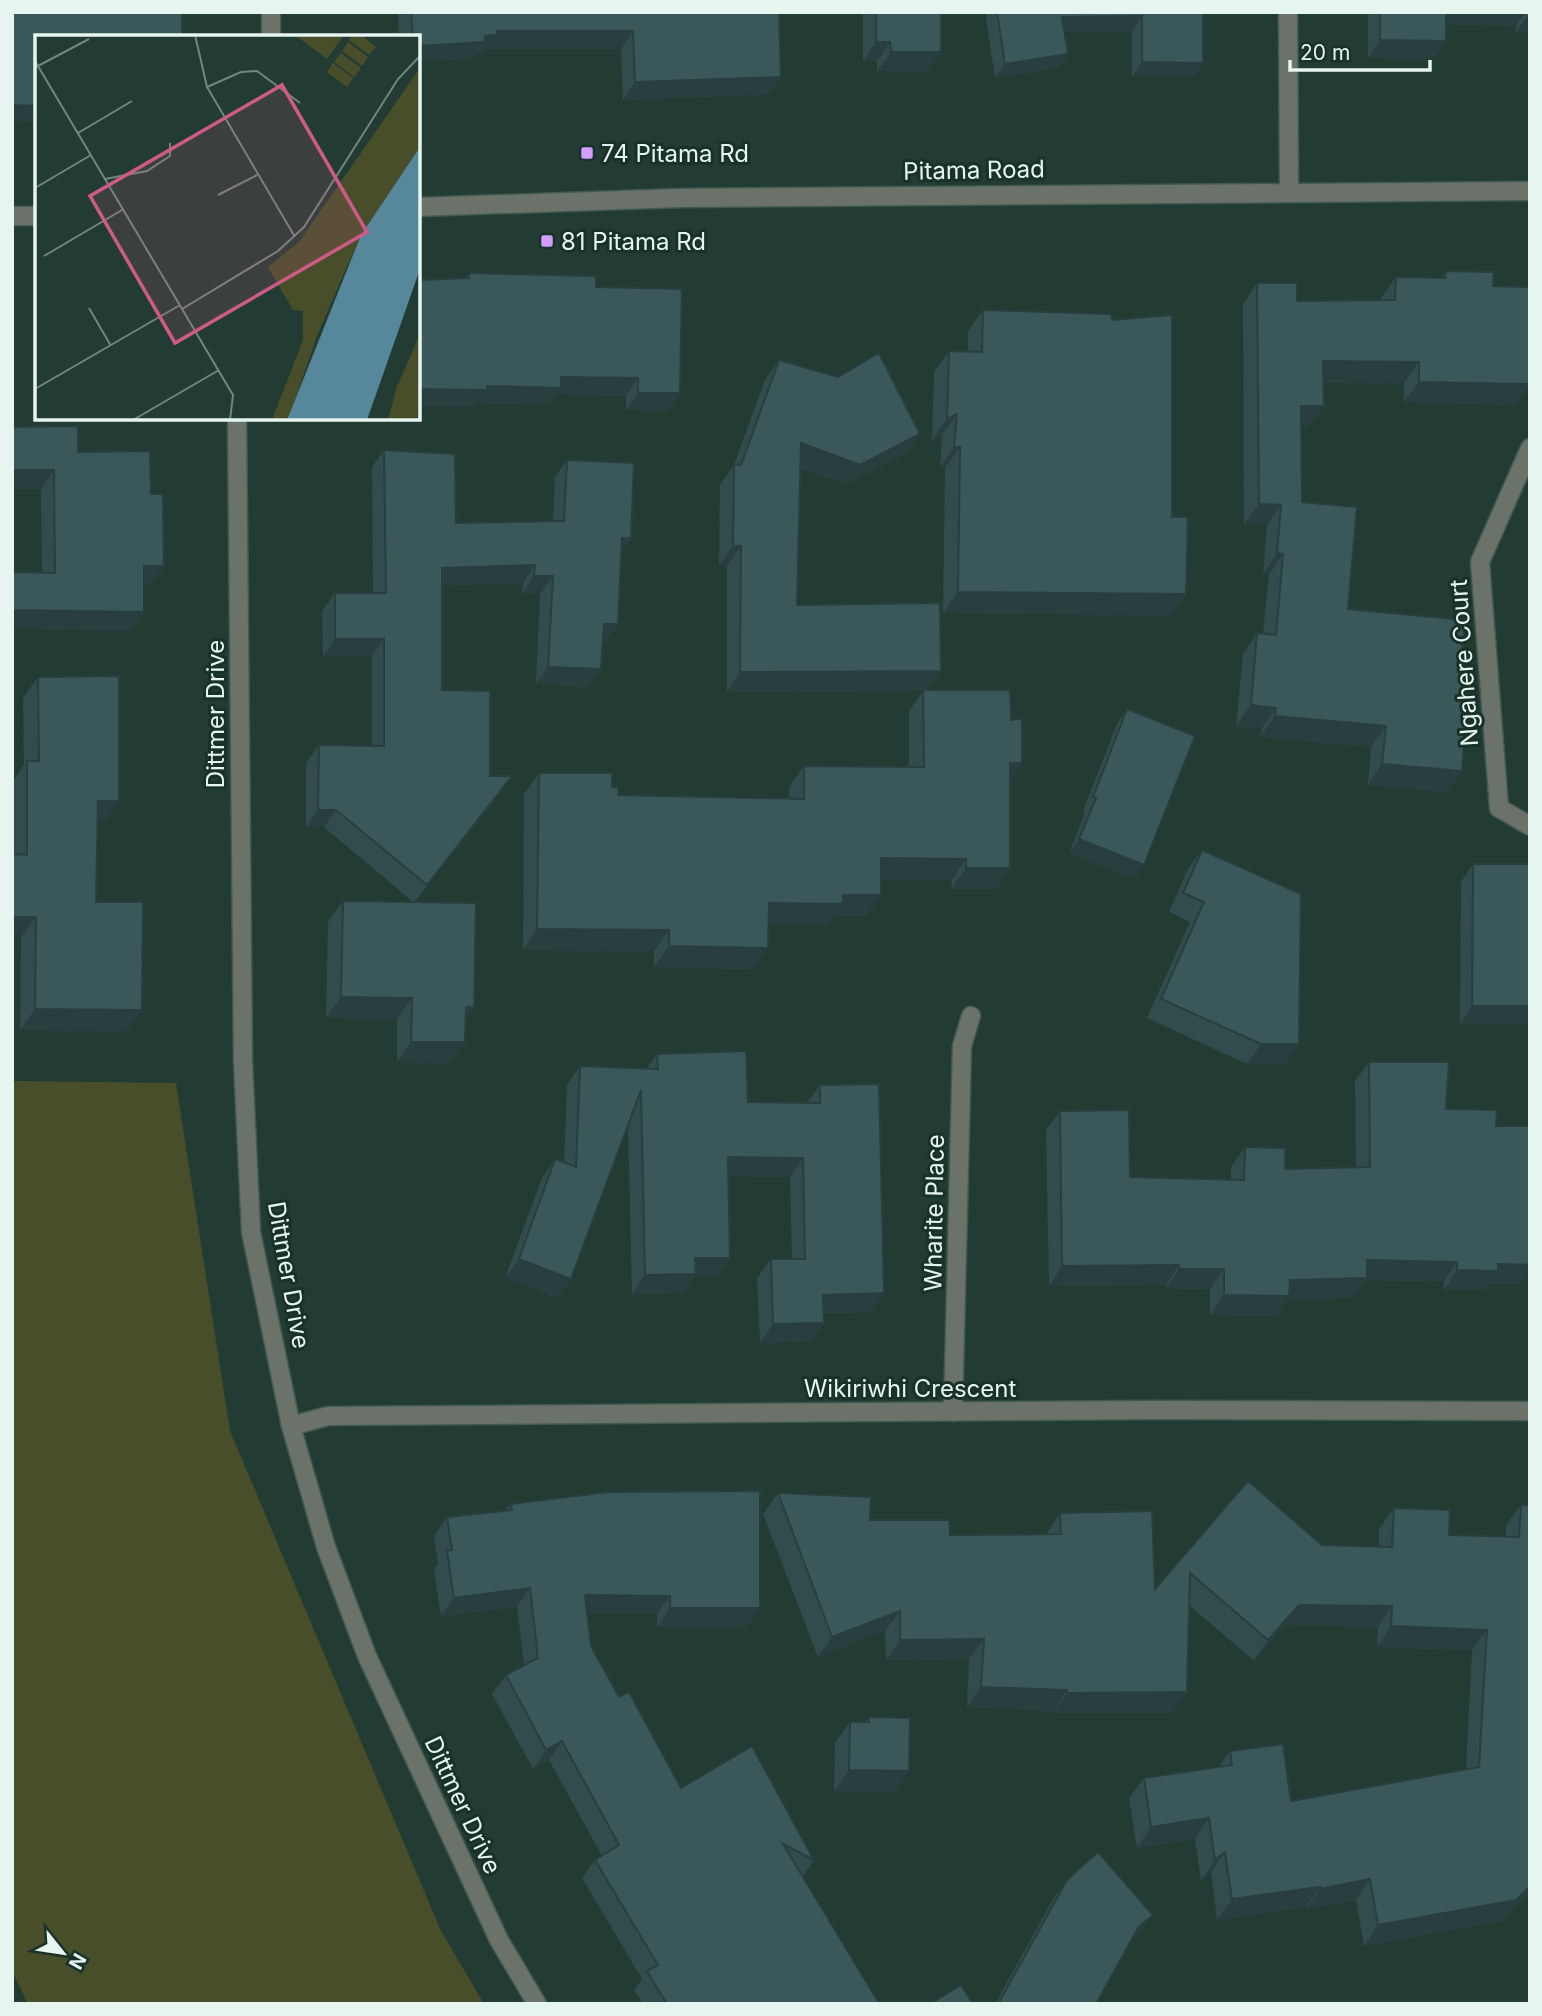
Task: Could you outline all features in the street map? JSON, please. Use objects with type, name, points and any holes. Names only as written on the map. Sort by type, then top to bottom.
[{"type":"street","points":[[271,12],[271,35]]},
{"type":"street","points":[[1288,12],[1289,192]]},
{"type":"street","name":"Pitama Road","points":[[420,207],[680,198],[1530,191]]},
{"type":"street","points":[[12,216],[35,216]]},
{"type":"street","name":"Dittmer Drive","points":[[237,420],[243,1061],[251,1232],[291,1426],[326,1547],[368,1656],[499,1940],[537,2004]]},
{"type":"street","name":"Ngahere Court","points":[[1530,448],[1480,562],[1499,808],[1530,826]]},
{"type":"street","name":"Wharite Place","points":[[953,1412],[962,1046],[971,1016]]},
{"type":"street","name":"Wikiriwhi Crescent","points":[[291,1426],[328,1416],[1530,1411]]},
{"type":"green space","points":[[12,1081],[176,1083],[230,1431],[441,1931],[484,2004],[28,2004],[12,1971]]},
{"type":"building","points":[[12,12],[182,12],[182,35],[35,35],[35,106],[12,105]]},
{"type":"building","points":[[411,12],[779,12],[781,77],[635,82],[633,31],[497,31],[497,35],[485,36],[485,42],[420,46],[420,35],[413,35]]},
{"type":"building","points":[[876,12],[941,12],[941,52],[891,52],[890,42],[876,42]]},
{"type":"building","points":[[997,12],[1203,12],[1203,63],[1142,62],[1142,16],[1062,17],[1068,54],[1005,64]]},
{"type":"building","points":[[1380,12],[1446,12],[1446,41],[1380,40]]},
{"type":"building","points":[[1446,271],[1494,272],[1493,286],[1530,287],[1530,384],[1419,382],[1419,362],[1323,361],[1324,406],[1301,406],[1302,502],[1357,507],[1348,609],[1465,620],[1461,664],[1471,665],[1462,771],[1382,764],[1386,726],[1275,716],[1276,708],[1251,705],[1257,633],[1276,635],[1283,554],[1277,553],[1281,505],[1259,504],[1257,283],[1297,283],[1297,301],[1395,300],[1396,277],[1445,278]]},
{"type":"building","points":[[469,273],[596,276],[596,287],[682,289],[680,393],[638,393],[638,378],[561,377],[561,388],[487,386],[487,390],[420,389],[420,280],[469,278]]},
{"type":"building","points":[[983,310],[1111,314],[1112,320],[1172,315],[1172,517],[1188,517],[1186,594],[958,592],[960,447],[954,447],[957,414],[947,419],[949,351],[982,352]]},
{"type":"building","points":[[879,353],[920,434],[860,465],[801,443],[797,605],[940,603],[941,671],[740,672],[741,546],[733,546],[734,465],[741,465],[779,360],[838,377]]},
{"type":"building","points":[[78,426],[78,452],[150,451],[151,494],[163,494],[164,566],[144,566],[144,612],[12,610],[12,572],[55,573],[54,470],[12,470],[12,427]]},
{"type":"building","points":[[384,450],[455,454],[456,523],[564,521],[567,460],[634,463],[631,538],[622,538],[618,624],[604,624],[601,669],[548,667],[553,576],[534,576],[535,565],[442,568],[442,690],[490,691],[490,776],[512,776],[427,885],[336,810],[318,810],[319,745],[384,746],[384,639],[335,639],[335,593],[386,593]]},
{"type":"building","points":[[119,676],[119,801],[98,801],[96,902],[143,902],[142,1010],[35,1009],[36,917],[12,917],[12,854],[27,855],[27,761],[39,761],[38,677]]},
{"type":"building","points":[[923,690],[1010,690],[1011,720],[1022,719],[1022,763],[1010,763],[1010,868],[966,868],[966,859],[881,858],[881,895],[843,895],[843,904],[769,903],[768,948],[669,946],[669,930],[537,929],[539,773],[612,773],[612,787],[618,787],[618,795],[804,799],[804,766],[924,767]]},
{"type":"building","points":[[1127,709],[1195,736],[1144,865],[1079,839]]},
{"type":"building","points":[[1202,850],[1301,894],[1299,1044],[1261,1044],[1161,999],[1204,902],[1183,893]]},
{"type":"building","points":[[1473,864],[1530,864],[1530,1006],[1472,1006]]},
{"type":"building","points":[[343,901],[476,903],[474,1007],[466,1007],[465,1042],[411,1042],[412,998],[341,997]]},
{"type":"building","points":[[746,1051],[748,1102],[820,1103],[820,1085],[879,1084],[884,1293],[823,1295],[824,1323],[773,1324],[771,1259],[805,1259],[803,1158],[728,1157],[730,1258],[695,1258],[696,1274],[645,1275],[641,1090],[571,1279],[519,1259],[555,1159],[576,1167],[580,1066],[658,1069],[657,1054]]},
{"type":"building","points":[[1369,1062],[1449,1062],[1446,1109],[1497,1110],[1496,1126],[1530,1126],[1530,1265],[1498,1264],[1498,1271],[1457,1270],[1457,1262],[1367,1260],[1367,1278],[1290,1280],[1289,1296],[1224,1295],[1224,1269],[1179,1269],[1179,1265],[1062,1266],[1060,1111],[1129,1110],[1130,1177],[1244,1180],[1245,1147],[1285,1148],[1285,1169],[1370,1167]]},
{"type":"building","points":[[1248,1481],[1322,1545],[1392,1547],[1394,1508],[1450,1510],[1449,1535],[1519,1537],[1521,1505],[1530,1505],[1530,1886],[1516,1900],[1378,1925],[1370,1879],[1320,1889],[1232,1899],[1225,1852],[1215,1860],[1209,1818],[1151,1827],[1144,1778],[1232,1765],[1230,1751],[1283,1744],[1291,1801],[1479,1767],[1487,1630],[1391,1626],[1392,1606],[1299,1605],[1268,1640],[1190,1573],[1187,1692],[1067,1693],[1067,1690],[981,1687],[984,1639],[900,1640],[900,1611],[832,1637],[778,1493],[871,1497],[870,1520],[949,1520],[950,1535],[1061,1534],[1060,1513],[1152,1511],[1155,1589]]},
{"type":"building","points":[[760,1491],[760,1608],[670,1608],[670,1596],[585,1595],[591,1646],[619,1697],[629,1692],[681,1788],[752,1746],[814,1860],[783,1844],[879,2004],[667,2004],[647,1971],[658,1965],[595,1860],[619,1845],[562,1741],[546,1750],[506,1675],[538,1658],[530,1588],[454,1598],[447,1551],[452,1550],[447,1517],[512,1510],[511,1504],[608,1492]]},
{"type":"building","points":[[869,1717],[910,1718],[909,1771],[849,1770],[850,1722],[869,1722]]},
{"type":"building","points":[[1098,1852],[1153,1915],[1138,1928],[1096,2004],[998,2004],[1067,1880]]},
{"type":"building","points":[[961,1985],[973,2004],[930,2004]]},
{"type":"place","name":"74 Pitama Rd","points":[[587,153]]},
{"type":"place","name":"81 Pitama Rd","points":[[547,241]]}]
